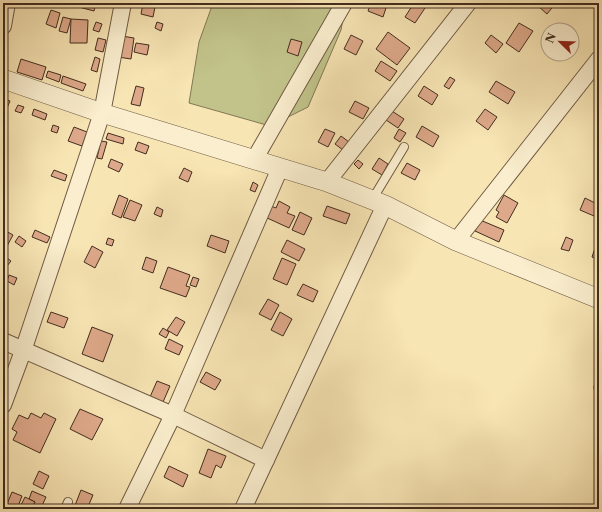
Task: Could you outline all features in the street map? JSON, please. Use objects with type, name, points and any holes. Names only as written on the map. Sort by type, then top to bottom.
[{"type":"street","points":[[3,26],[7,3]]},
{"type":"street","points":[[3,405],[23,351],[102,113],[123,3]]},
{"type":"street","points":[[254,160],[344,3]]},
{"type":"street","points":[[326,182],[468,3]]},
{"type":"street","points":[[456,241],[599,59]]},
{"type":"street","points":[[3,79],[102,113],[326,182],[378,202],[456,241],[598,295]]},
{"type":"street","points":[[127,509],[173,415],[280,168]]},
{"type":"street","points":[[243,509],[266,460],[378,202]]},
{"type":"street","points":[[3,341],[173,415],[266,460]]},
{"type":"lane","points":[[378,202],[404,147]]},
{"type":"green space","points":[[213,3],[346,3],[341,30],[308,107],[270,126],[189,103],[199,42]]},
{"type":"building","points":[[76,3],[96,3],[94,11],[75,6]]},
{"type":"building","points":[[371,3],[386,8],[383,17],[368,11]]},
{"type":"building","points":[[414,3],[417,3],[425,8],[415,23],[405,17]]},
{"type":"building","points":[[541,3],[556,3],[547,14],[538,6]]},
{"type":"building","points":[[143,4],[155,7],[153,17],[141,14]]},
{"type":"building","points":[[51,10],[60,13],[56,28],[46,24]]},
{"type":"building","points":[[63,17],[71,19],[67,33],[59,31]]},
{"type":"building","points":[[71,19],[88,20],[87,43],[70,43]]},
{"type":"building","points":[[96,22],[102,24],[99,32],[93,30]]},
{"type":"building","points":[[157,22],[163,24],[161,31],[155,28]]},
{"type":"building","points":[[519,23],[533,31],[519,52],[506,43]]},
{"type":"building","points":[[388,32],[410,48],[397,65],[376,49]]},
{"type":"building","points":[[351,35],[363,41],[356,55],[344,49]]},
{"type":"building","points":[[491,35],[503,44],[496,53],[485,43]]},
{"type":"building","points":[[122,36],[134,38],[131,59],[118,57]]},
{"type":"building","points":[[98,38],[106,40],[103,52],[95,50]]},
{"type":"building","points":[[291,39],[302,42],[298,56],[287,52]]},
{"type":"building","points":[[136,43],[149,45],[147,55],[134,52]]},
{"type":"building","points":[[95,57],[100,59],[97,72],[91,70]]},
{"type":"building","points":[[21,59],[46,67],[42,80],[17,72]]},
{"type":"building","points":[[381,61],[397,71],[390,81],[375,71]]},
{"type":"building","points":[[48,71],[61,75],[59,82],[46,77]]},
{"type":"building","points":[[63,76],[86,84],[83,91],[61,83]]},
{"type":"building","points":[[450,77],[455,80],[449,89],[444,86]]},
{"type":"building","points":[[496,81],[515,92],[508,104],[489,92]]},
{"type":"building","points":[[136,86],[144,88],[140,106],[131,104]]},
{"type":"building","points":[[424,86],[438,95],[432,105],[418,96]]},
{"type":"building","points":[[5,99],[10,101],[7,108],[3,106]]},
{"type":"building","points":[[355,101],[369,108],[363,119],[349,112]]},
{"type":"building","points":[[18,105],[24,107],[21,113],[15,111]]},
{"type":"building","points":[[34,109],[47,114],[45,120],[32,115]]},
{"type":"building","points":[[485,109],[497,117],[488,130],[476,121]]},
{"type":"building","points":[[392,111],[404,119],[398,128],[386,120]]},
{"type":"building","points":[[53,125],[59,127],[57,133],[51,131]]},
{"type":"building","points":[[422,126],[439,136],[433,147],[416,137]]},
{"type":"building","points":[[74,127],[87,132],[82,146],[68,141]]},
{"type":"building","points":[[325,129],[335,133],[328,147],[318,142]]},
{"type":"building","points":[[399,129],[406,133],[400,142],[394,138]]},
{"type":"building","points":[[108,133],[124,138],[123,144],[106,139]]},
{"type":"building","points":[[341,136],[349,142],[343,150],[335,144]]},
{"type":"building","points":[[101,141],[107,142],[102,159],[97,158]]},
{"type":"building","points":[[138,142],[149,146],[146,154],[135,150]]},
{"type":"building","points":[[379,158],[388,164],[382,175],[372,169]]},
{"type":"building","points":[[111,159],[123,164],[119,172],[108,167]]},
{"type":"building","points":[[358,160],[363,164],[359,169],[354,164]]},
{"type":"building","points":[[407,163],[420,170],[415,180],[401,173]]},
{"type":"building","points":[[184,168],[192,172],[188,182],[179,178]]},
{"type":"building","points":[[54,170],[67,175],[65,181],[51,176]]},
{"type":"building","points":[[253,182],[258,185],[255,192],[250,190]]},
{"type":"building","points":[[119,195],[128,199],[121,218],[112,214]]},
{"type":"building","points":[[504,195],[518,203],[507,223],[496,217],[499,212],[496,210]]},
{"type":"building","points":[[585,198],[599,205],[594,216],[580,210]]},
{"type":"building","points":[[130,200],[142,205],[135,221],[123,217]]},
{"type":"building","points":[[279,201],[290,207],[287,213],[295,216],[289,228],[265,217],[271,206],[276,208]]},
{"type":"building","points":[[327,206],[350,214],[346,224],[323,216]]},
{"type":"building","points":[[157,207],[163,210],[161,217],[154,214]]},
{"type":"building","points":[[300,212],[312,218],[304,235],[292,230]]},
{"type":"building","points":[[480,220],[504,230],[499,242],[475,231]]},
{"type":"building","points":[[4,230],[13,235],[6,248],[3,246]]},
{"type":"building","points":[[35,230],[50,237],[47,243],[32,237]]},
{"type":"building","points":[[211,235],[229,241],[225,253],[207,246]]},
{"type":"building","points":[[19,236],[26,241],[22,247],[15,242]]},
{"type":"building","points":[[566,237],[573,240],[569,251],[561,249]]},
{"type":"building","points":[[108,238],[114,240],[112,246],[106,244]]},
{"type":"building","points":[[599,239],[599,260],[592,257]]},
{"type":"building","points":[[287,240],[305,249],[299,261],[281,252]]},
{"type":"building","points":[[92,246],[103,252],[95,268],[84,262]]},
{"type":"building","points":[[3,255],[11,261],[3,271]]},
{"type":"building","points":[[146,257],[157,261],[153,273],[142,269]]},
{"type":"building","points":[[282,258],[296,264],[287,285],[273,279]]},
{"type":"building","points":[[168,267],[190,275],[186,286],[190,287],[186,297],[160,288]]},
{"type":"building","points":[[9,275],[17,278],[14,285],[7,281]]},
{"type":"building","points":[[193,277],[199,279],[196,287],[190,285]]},
{"type":"building","points":[[303,284],[318,291],[313,302],[297,295]]},
{"type":"building","points":[[268,299],[279,305],[271,320],[259,314]]},
{"type":"building","points":[[51,312],[68,318],[64,328],[47,322]]},
{"type":"building","points":[[280,312],[292,319],[283,336],[271,330]]},
{"type":"building","points":[[176,317],[185,322],[177,336],[167,330]]},
{"type":"building","points":[[92,327],[113,335],[103,362],[82,354]]},
{"type":"building","points":[[163,328],[169,332],[166,338],[159,334]]},
{"type":"building","points":[[169,339],[183,346],[179,355],[165,349]]},
{"type":"building","points":[[206,372],[221,380],[215,390],[200,382]]},
{"type":"building","points":[[157,381],[170,386],[163,402],[150,397]]},
{"type":"building","points":[[80,409],[103,419],[92,440],[70,429]]},
{"type":"building","points":[[31,413],[41,418],[44,413],[56,419],[40,453],[13,440],[17,432],[12,429],[19,415],[28,419]]},
{"type":"building","points":[[208,449],[226,456],[221,468],[216,465],[211,478],[199,473]]},
{"type":"building","points":[[169,466],[188,475],[183,487],[164,477]]},
{"type":"building","points":[[39,471],[49,476],[43,489],[33,484]]},
{"type":"building","points":[[81,490],[93,495],[87,509],[75,509],[74,508]]},
{"type":"building","points":[[32,491],[46,497],[41,508],[33,505],[35,502],[29,499]]},
{"type":"building","points":[[12,492],[22,496],[17,509],[5,509]]},
{"type":"building","points":[[25,497],[35,502],[31,509],[19,509]]},
{"type":"waterway","points":[[595,387],[599,400]]}]
